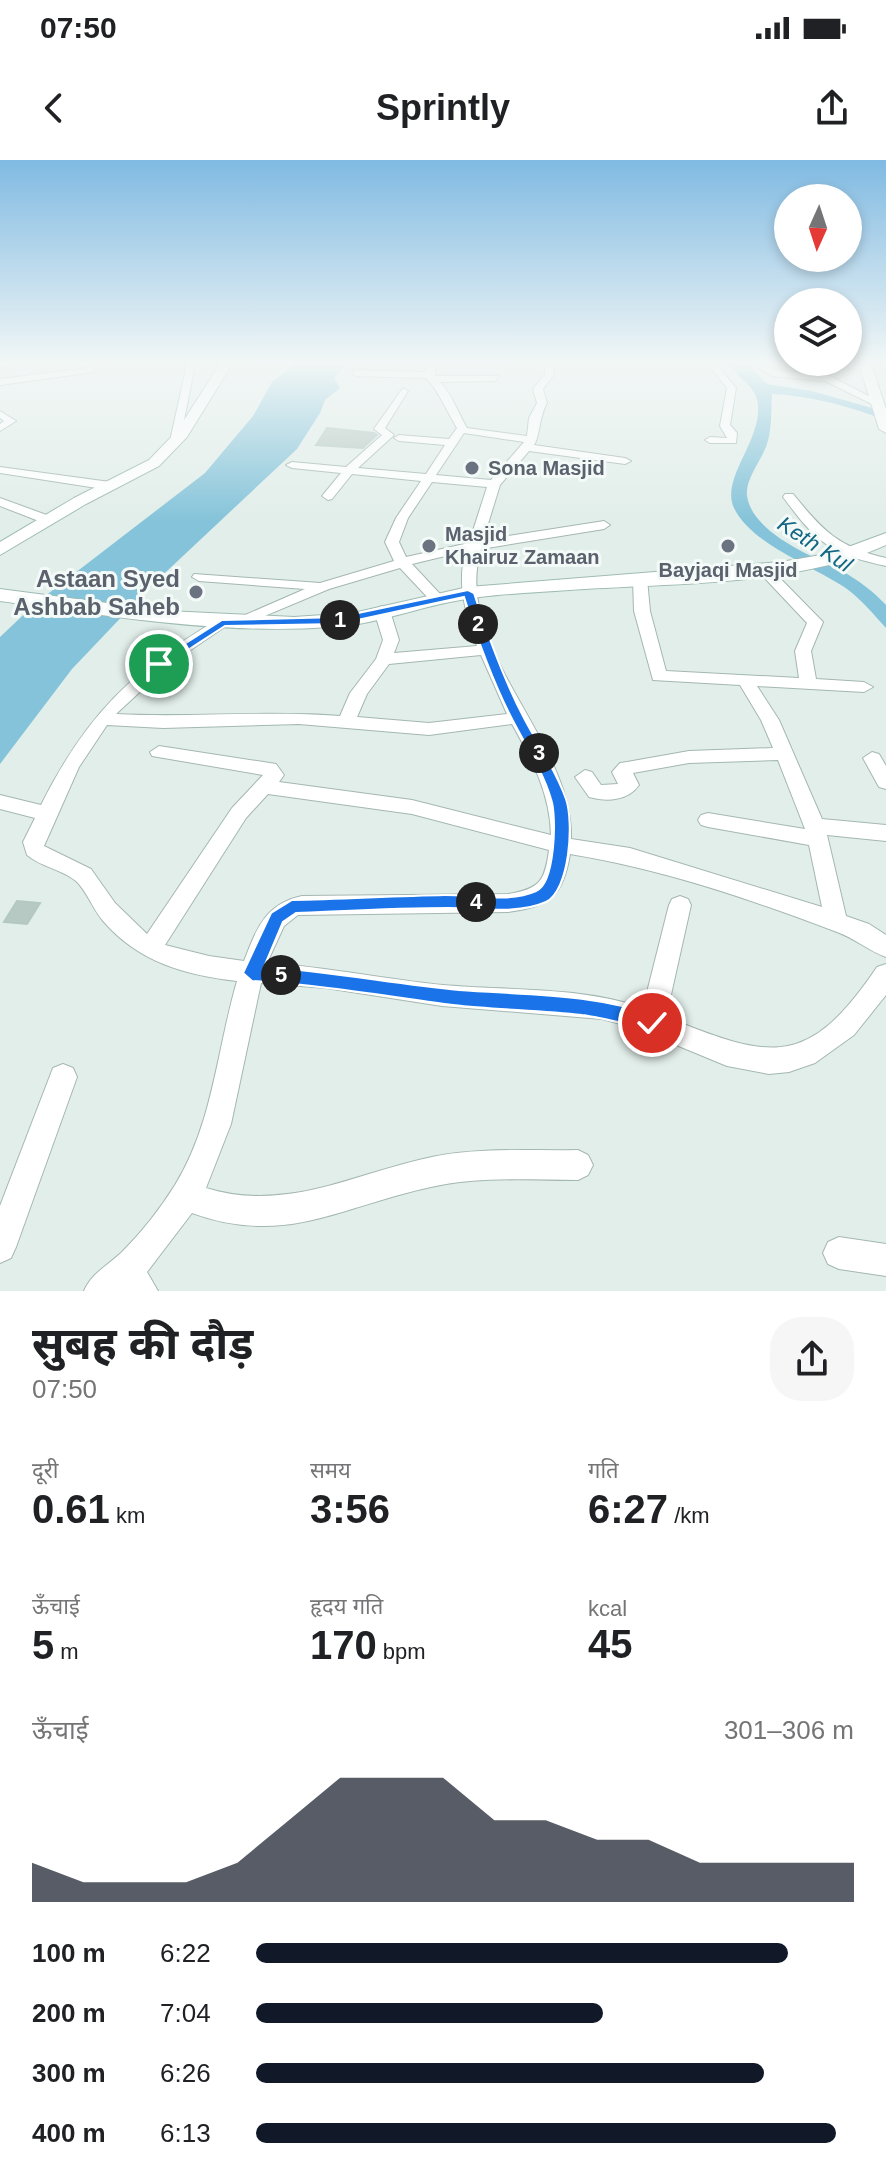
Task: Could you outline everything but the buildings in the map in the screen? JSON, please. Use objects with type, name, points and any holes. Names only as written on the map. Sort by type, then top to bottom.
[{"type":"street","points":[[0,428],[11,421],[4,417]]},
{"type":"street","points":[[175,441],[180,417]]},
{"type":"street","points":[[0,550],[48,520],[148,468],[175,441],[191,417]]},
{"type":"street","points":[[328,496],[349,470],[389,435],[379,429],[387,417]]},
{"type":"street","points":[[455,417],[461,430]]},
{"type":"street","points":[[122,1285],[186,1196],[207,1152],[252,973],[276,918],[284,910],[302,905],[508,903],[539,897],[548,892],[554,881],[563,824],[560,801],[542,758],[518,718],[487,650],[468,593],[468,568],[494,484],[530,444],[535,417]]},
{"type":"street","points":[[710,440],[732,441],[732,433],[725,426],[728,417]]},
{"type":"street","points":[[461,430],[625,461]]},
{"type":"street","points":[[436,598],[402,562],[393,547],[393,535],[461,430]]},
{"type":"street","points":[[399,438],[453,443]]},
{"type":"street","points":[[292,465],[494,484]]},
{"type":"street","points":[[0,470],[74,478],[110,486]]},
{"type":"street","points":[[789,497],[838,556],[886,562]]},
{"type":"street","points":[[0,502],[48,520]]},
{"type":"street","points":[[604,525],[475,546],[402,562],[324,586],[229,623],[159,664],[103,719],[72,763],[33,842],[34,849],[87,879],[100,901],[119,922],[150,949],[171,957],[252,973],[326,978],[455,997],[620,1012],[756,1062],[787,1060],[816,1049],[844,1032],[886,974]]},
{"type":"street","points":[[1,596],[229,623],[339,621],[468,593],[769,568],[838,556],[886,538]]},
{"type":"street","points":[[769,568],[815,622],[803,651],[808,684]]},
{"type":"street","points":[[199,577],[324,586]]},
{"type":"street","points":[[640,579],[642,611],[659,676],[864,687]]},
{"type":"street","points":[[347,720],[359,693],[384,660],[391,640],[382,611]]},
{"type":"street","points":[[384,660],[487,650]]},
{"type":"street","points":[[745,680],[770,720],[817,833],[836,921]]},
{"type":"street","points":[[103,719],[163,722],[299,718],[429,729],[518,718]]},
{"type":"street","points":[[150,949],[239,813],[274,775],[269,769],[159,752]]},
{"type":"street","points":[[585,777],[596,792],[623,791],[629,785],[622,772],[627,768],[689,757],[785,754]]},
{"type":"street","points":[[872,758],[886,782]]},
{"type":"street","points":[[265,787],[412,807],[561,845],[630,856],[778,900],[836,921],[886,947]]},
{"type":"street","points":[[0,802],[48,814]]},
{"type":"street","points":[[708,820],[817,833],[886,833]]},
{"type":"street","points":[[652,1023],[680,905]]},
{"type":"street","points":[[0,1247],[63,1077]]},
{"type":"street","points":[[186,1196],[247,1212],[283,1210],[336,1200],[433,1172],[484,1167],[578,1165]]},
{"type":"street","points":[[839,1253],[886,1260]]},
{"type":"water","points":[[252,417],[318,417],[297,449],[151,586],[72,669],[0,764],[0,637],[36,603],[205,473]]},
{"type":"water","name":"Keth Kul","points":[[757,417],[771,417],[765,450],[747,489],[752,510],[760,522],[786,542],[848,574],[881,600],[886,605],[886,628],[847,589],[769,544],[742,521],[731,496],[733,483]]},
{"type":"place","name":"Sona Masjid","points":[[472,468]]},
{"type":"place","name":"Masjid Khairuz Zamaan","points":[[429,546]]},
{"type":"place","name":"Bayjaqi Masjid","points":[[728,546]]},
{"type":"place","name":"Astaan Syed Ashbab Saheb","points":[[196,592]]},
{"type":"route","points":[[159,664],[222,623],[339,621],[468,593],[487,650],[518,718],[542,758],[560,801],[563,824],[561,845],[554,881],[548,892],[526,901],[508,903],[292,907],[276,918],[252,973],[326,978],[455,997],[578,1006],[620,1012],[652,1023]]}]
